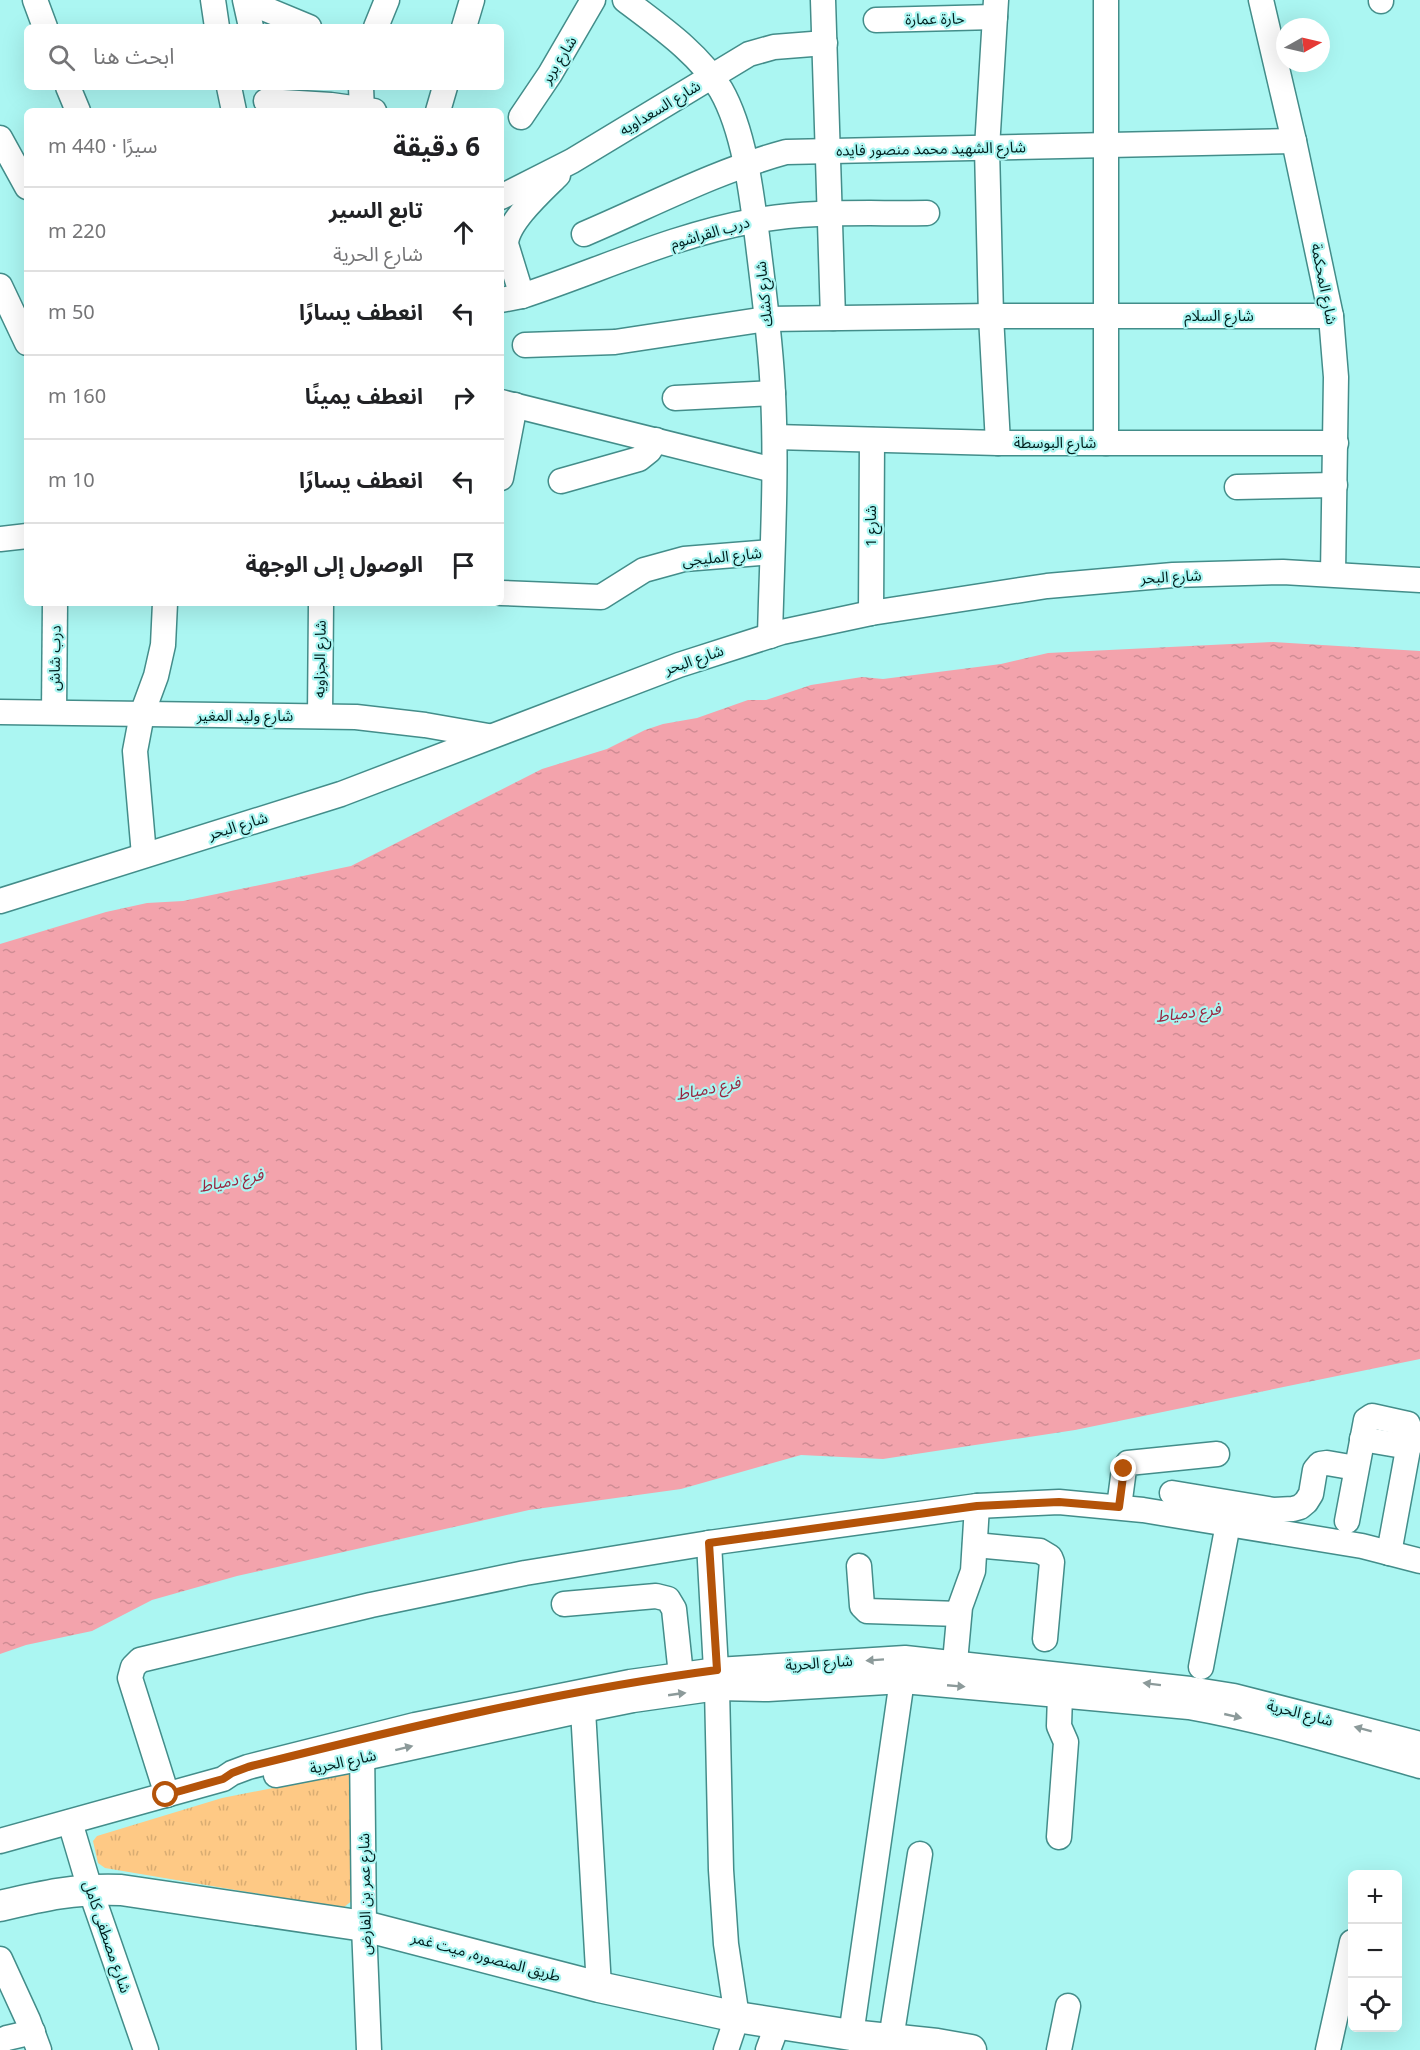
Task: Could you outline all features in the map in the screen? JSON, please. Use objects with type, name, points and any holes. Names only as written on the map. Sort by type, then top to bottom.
[{"type":"main road","name":"طريق المنصوره, ميت غمر","points":[[0,1906],[48,1895],[90,1889],[121,1890],[364,1926],[599,1987],[737,2017],[773,2037],[851,2035],[970,2050]]},
{"type":"street","points":[[35,0],[44,24]]},
{"type":"street","points":[[213,0],[217,24]]},
{"type":"street","points":[[245,0],[250,24]]},
{"type":"street","points":[[245,0],[302,24]]},
{"type":"street","points":[[377,24],[387,0]]},
{"type":"street","points":[[465,24],[472,0]]},
{"type":"street","name":"شارع بربر","points":[[521,117],[561,56],[593,0]]},
{"type":"street","name":"شارع كشك","points":[[625,0],[678,42],[712,77],[731,110],[738,130],[755,220],[773,393],[775,437],[770,636]]},
{"type":"street","points":[[824,0],[833,318]]},
{"type":"street","points":[[1106,0],[1106,443]]},
{"type":"street","name":"شارع المحكمة","points":[[1261,0],[1331,316],[1336,377],[1333,574]]},
{"type":"street","points":[[996,9],[987,148],[991,316],[998,443]]},
{"type":"street","name":"حارة عمارة","points":[[876,20],[996,9]]},
{"type":"street","name":"شارع السعداويه","points":[[504,195],[572,161],[749,54],[774,47],[825,43]]},
{"type":"street","points":[[69,90],[77,108]]},
{"type":"street","points":[[230,90],[233,108]]},
{"type":"street","points":[[439,108],[444,90]]},
{"type":"street","points":[[266,100],[365,104]]},
{"type":"street","points":[[0,138],[24,182]]},
{"type":"street","name":"شارع الشهيد محمد منصور فايده","points":[[584,234],[745,165],[786,152],[1294,141]]},
{"type":"street","points":[[512,298],[507,238],[518,219],[539,193],[572,161]]},
{"type":"street","name":"درب القراشوم","points":[[512,298],[674,242],[755,220],[830,214],[927,213]]},
{"type":"street","points":[[0,286],[24,337]]},
{"type":"street","name":"شارع السلام","points":[[525,345],[615,342],[767,319],[991,316],[1331,316]]},
{"type":"street","points":[[675,398],[773,393]]},
{"type":"street","points":[[504,446],[508,404],[774,470]]},
{"type":"street","name":"شارع البوسطة","points":[[775,437],[998,443],[1336,443]]},
{"type":"street","points":[[561,481],[639,459],[649,451],[656,440]]},
{"type":"street","name":"شارع 1","points":[[871,613],[872,440]]},
{"type":"street","points":[[1237,487],[1335,485]]},
{"type":"street","points":[[0,539],[24,536]]},
{"type":"street","name":"شارع المليجى","points":[[504,592],[601,597],[644,570],[684,559],[772,552]]},
{"type":"street","name":"شارع البحر","points":[[0,901],[341,794],[679,665],[770,636],[871,613],[1047,586],[1173,575],[1283,572],[1420,580]]},
{"type":"street","name":"درب شاش","points":[[54,712],[55,606]]},
{"type":"street","points":[[144,855],[135,752],[141,714],[156,676],[163,645],[165,606]]},
{"type":"street","name":"شارع الجزاويه","points":[[320,716],[321,606]]},
{"type":"street","name":"شارع وليد المغير","points":[[0,712],[356,717],[425,725],[489,737]]},
{"type":"street","points":[[1347,1521],[1363,1431],[1372,1416],[1405,1422],[1412,1430],[1389,1553]]},
{"type":"street","points":[[1363,1431],[1409,1448]]},
{"type":"street","points":[[1119,1507],[1124,1469],[1128,1463],[1217,1454]]},
{"type":"street","points":[[1172,1493],[1274,1510],[1293,1509],[1300,1508],[1311,1494],[1315,1470],[1320,1464],[1356,1468]]},
{"type":"street","points":[[166,1795],[130,1678],[133,1667],[140,1660],[371,1605],[503,1577],[709,1543],[977,1506],[1059,1502],[1119,1507],[1228,1524],[1362,1546],[1420,1561]]},
{"type":"street","points":[[955,1662],[961,1602],[972,1577],[977,1506]]},
{"type":"street","points":[[1201,1667],[1228,1524]]},
{"type":"street","points":[[709,1543],[717,1679],[721,1870],[726,1944],[737,2017],[726,2050]]},
{"type":"street","points":[[975,1545],[1040,1551],[1050,1557],[1052,1562],[1045,1639]]},
{"type":"street","points":[[859,1566],[862,1606],[867,1611],[959,1614]]},
{"type":"street","points":[[564,1604],[656,1596],[668,1599],[674,1609],[681,1675]]},
{"type":"street","name":"شارع الحرية","points":[[0,1841],[223,1779],[252,1780],[363,1748],[631,1691],[717,1679],[904,1669],[955,1662],[1056,1687]]},
{"type":"street","points":[[851,2035],[904,1669]]},
{"type":"street","name":"شارع الحرية","points":[[904,1669],[1056,1687],[1190,1698],[1234,1696],[1420,1744]]},
{"type":"street","name":"شارع الحرية","points":[[363,1748],[583,1710],[681,1675],[717,1679]]},
{"type":"street","points":[[1056,1687],[1059,1726],[1066,1742],[1059,1838]]},
{"type":"street","name":"شارع الحرية","points":[[1190,1698],[1260,1722],[1420,1766]]},
{"type":"street","points":[[583,1710],[599,1987]]},
{"type":"street","name":"شارع عمر بن الفارض","points":[[363,1748],[364,1926],[369,2050]]},
{"type":"street","name":"شارع مصطفى كامل","points":[[70,1822],[90,1889],[146,2050]]},
{"type":"street","points":[[891,2039],[920,1854]]},
{"type":"street","points":[[0,1959],[36,2041],[7,2038],[0,2041]]},
{"type":"street","points":[[1328,2050],[1348,1964]]},
{"type":"street","points":[[1059,2050],[1068,2006]]},
{"type":"green space","points":[[355,1772],[354,1899],[343,1908],[105,1868],[98,1863],[93,1841],[97,1836],[222,1798]]},
{"type":"water","name":"فرع دمياط","points":[[1273,642],[1420,651],[1420,1359],[1075,1430],[883,1459],[801,1455],[681,1489],[529,1510],[237,1576],[152,1600],[92,1631],[26,1645],[0,1654],[0,944],[106,912],[147,903],[183,901],[351,866],[542,769],[607,749],[645,730],[663,724],[697,718],[748,700],[766,700],[811,685],[862,677],[883,679],[1001,664],[1048,653]]},
{"type":"route","points":[[166,1795],[223,1779],[248,1767],[415,1725],[630,1682],[717,1670],[709,1543],[977,1506],[1059,1502],[1119,1507],[1124,1469]]}]
